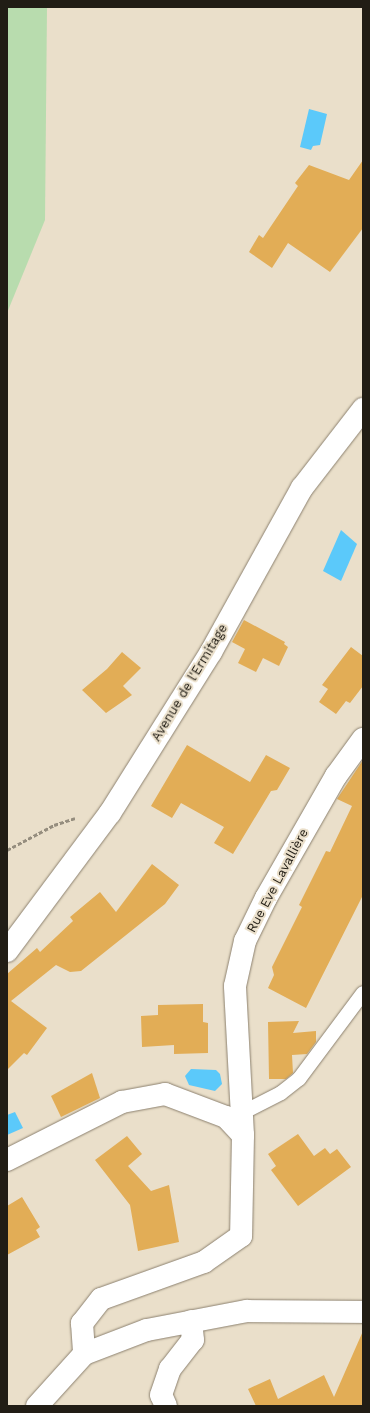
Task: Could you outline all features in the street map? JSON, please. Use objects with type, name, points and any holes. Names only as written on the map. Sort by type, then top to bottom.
[{"type":"street","name":"Avenue de l'Ermitage","points":[[7,951],[116,804],[211,652],[302,488],[363,409]]},
{"type":"street","name":"Rue Eve Lavallière","points":[[243,1135],[235,986],[246,941],[266,898],[336,776],[363,738]]},
{"type":"street","points":[[7,1160],[122,1102],[165,1094],[226,1117],[243,1135],[241,1236],[204,1262],[100,1299],[82,1323],[84,1354]]},
{"type":"street","points":[[36,1406],[84,1354],[147,1330],[247,1311],[363,1312]]},
{"type":"street","points":[[166,1406],[162,1395],[170,1369],[193,1340],[191,1321]]},
{"type":"lane","points":[[242,1113],[281,1093],[299,1079],[363,993]]},
{"type":"path","points":[[7,850],[54,825],[116,804]]},
{"type":"green space","points":[[7,7],[47,7],[45,220],[7,313]]},
{"type":"water","points":[[309,109],[327,114],[320,145],[313,146],[311,150],[300,147]]},
{"type":"water","points":[[341,530],[357,544],[341,581],[323,571]]},
{"type":"water","points":[[191,1069],[216,1070],[220,1074],[222,1084],[215,1091],[189,1085],[185,1076]]},
{"type":"water","points":[[15,1112],[23,1128],[7,1135],[7,1115]]},
{"type":"building","points":[[363,160],[363,228],[330,272],[288,243],[272,268],[249,252],[259,235],[263,238],[298,186],[295,183],[309,165],[349,180]]},
{"type":"building","points":[[244,620],[285,642],[284,644],[288,647],[279,666],[263,658],[256,672],[238,663],[245,649],[232,642]]},
{"type":"building","points":[[351,647],[363,656],[363,686],[350,703],[346,701],[336,714],[319,702],[328,689],[322,685]]},
{"type":"building","points":[[122,652],[141,668],[123,686],[132,695],[106,713],[82,690],[107,669]]},
{"type":"building","points":[[187,745],[250,782],[266,755],[290,768],[277,790],[271,791],[233,854],[214,843],[224,827],[181,803],[172,818],[151,806]]},
{"type":"building","points":[[363,760],[363,895],[306,1008],[268,988],[274,975],[272,967],[302,907],[299,905],[326,851],[330,852],[352,806],[337,799]]},
{"type":"building","points":[[152,864],[179,885],[165,904],[81,971],[70,972],[56,965],[11,1001],[47,1028],[27,1055],[24,1053],[7,1070],[7,974],[37,948],[40,952],[73,921],[70,917],[100,892],[116,912]]},
{"type":"building","points":[[203,1004],[203,1022],[208,1023],[208,1053],[174,1054],[174,1045],[142,1047],[141,1016],[158,1015],[158,1005]]},
{"type":"building","points":[[299,1021],[293,1033],[316,1031],[316,1042],[307,1054],[292,1055],[293,1073],[286,1079],[269,1079],[268,1022]]},
{"type":"building","points":[[92,1073],[100,1098],[61,1117],[51,1096]]},
{"type":"building","points":[[298,1134],[314,1156],[325,1148],[330,1154],[337,1149],[351,1167],[298,1206],[271,1170],[276,1166],[268,1154]]},
{"type":"building","points":[[127,1136],[142,1154],[128,1166],[151,1191],[169,1185],[179,1242],[138,1251],[130,1205],[95,1160]]},
{"type":"building","points":[[22,1197],[40,1227],[36,1230],[40,1237],[7,1255],[7,1206]]},
{"type":"building","points":[[363,1331],[363,1406],[256,1406],[248,1389],[270,1379],[278,1399],[324,1375],[334,1397]]}]
